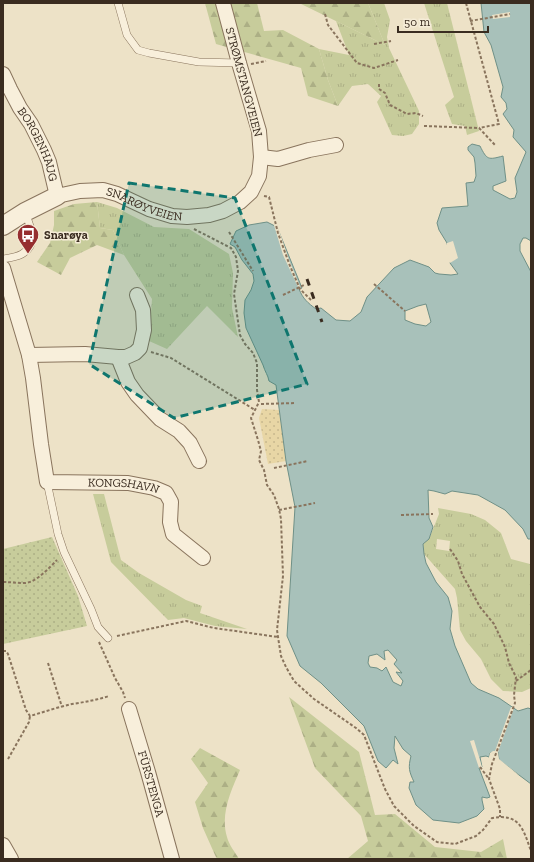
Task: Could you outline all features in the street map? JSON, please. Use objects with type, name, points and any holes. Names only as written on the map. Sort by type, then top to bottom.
[{"type":"street","name":"STRØMSTANGVEIEN","points":[[223,3],[259,131],[261,157]]},
{"type":"street","name":"BORGENHAUG","points":[[3,74],[44,150],[49,162],[57,196]]},
{"type":"street","points":[[261,157],[278,158],[336,145]]},
{"type":"street","name":"SNARØYVEIEN","points":[[3,226],[28,220],[57,196],[80,191],[103,190],[117,194],[149,209],[172,216],[186,218],[209,215],[223,211],[240,202],[251,192],[259,176],[261,157]]},
{"type":"street","points":[[3,268],[29,355],[34,378],[41,444],[47,482]]},
{"type":"street","points":[[29,355],[85,354],[126,357],[135,353],[140,348],[144,330],[143,310],[137,295]]},
{"type":"street","points":[[118,357],[128,382],[137,395],[160,419],[179,431],[190,443],[199,461]]},
{"type":"street","name":"KONGSHAVN","points":[[47,482],[128,483],[154,488],[166,493],[171,502],[170,522],[173,534],[203,558]]},
{"type":"street","name":"FÜRSTENGA","points":[[129,709],[172,859]]},
{"type":"street","points":[[3,845],[11,859]]},
{"type":"lane","points":[[118,3],[128,35],[138,50],[199,62],[239,63]]},
{"type":"lane","points":[[3,259],[22,254],[31,244],[33,236],[28,220]]},
{"type":"lane","points":[[47,482],[58,534],[64,552],[98,627],[108,638]]},
{"type":"path","points":[[424,126],[479,128],[498,124],[466,3]]},
{"type":"path","points":[[325,14],[328,26],[357,64],[374,68],[398,60]]},
{"type":"path","points":[[470,21],[510,14]]},
{"type":"path","points":[[374,44],[391,41]]},
{"type":"path","points":[[379,84],[379,89],[385,93],[390,105],[407,114],[416,113],[423,116]]},
{"type":"path","points":[[479,128],[495,145]]},
{"type":"path","points":[[251,192],[269,197],[278,233],[290,266],[300,289],[311,300]]},
{"type":"path","points":[[186,218],[195,230],[230,248],[236,258],[238,271],[234,294],[240,335],[245,344],[254,354],[257,363],[257,390],[259,402],[251,418],[261,451],[259,460],[264,470],[267,485],[274,495],[281,519],[284,576],[278,637],[281,656],[286,667],[294,680],[314,700],[364,735],[385,789],[394,806],[414,826],[437,842],[455,844],[476,836],[483,830],[492,818],[500,817],[513,819],[523,828],[531,851]]},
{"type":"path","points":[[229,232],[253,271]]},
{"type":"path","points":[[374,284],[405,311]]},
{"type":"path","points":[[283,295],[304,285]]},
{"type":"path","points":[[140,348],[171,358],[255,410]]},
{"type":"path","points":[[261,404],[296,403]]},
{"type":"path","points":[[274,468],[308,461]]},
{"type":"path","points":[[279,510],[315,503]]},
{"type":"path","points":[[401,515],[433,514]]},
{"type":"path","points":[[450,549],[458,561],[462,574],[480,607],[494,624],[500,635],[509,663],[516,677],[514,703],[492,764],[489,779]]},
{"type":"path","points":[[3,582],[24,584],[29,582],[44,574],[64,552]]},
{"type":"path","points":[[108,638],[186,621],[227,631],[278,637]]},
{"type":"path","points":[[98,627],[98,640],[114,678],[123,692],[129,709]]},
{"type":"path","points":[[3,651],[6,651],[8,654],[26,710],[30,716],[29,722],[8,759]]},
{"type":"path","points":[[48,664],[62,707]]},
{"type":"path","points":[[515,681],[531,670]]},
{"type":"path","points":[[30,716],[109,696]]},
{"type":"path","points":[[480,767],[489,779],[500,809],[500,817]]},
{"type":"highlighted area","points":[[129,183],[235,198],[307,384],[174,418],[89,364]]},
{"type":"green space","points":[[205,3],[257,3],[264,31],[283,30],[319,49],[328,80],[338,106],[308,96],[301,68],[216,44]]},
{"type":"green space","points":[[299,3],[368,3],[385,45]]},
{"type":"green space","points":[[368,3],[384,3],[390,20],[387,37],[389,48],[419,111],[419,124],[412,134],[403,136],[392,135],[377,102],[381,96],[368,84],[352,86],[338,106],[328,80],[319,49],[349,55],[336,21],[385,45]]},
{"type":"green space","points":[[424,3],[447,3],[479,131],[467,135],[465,126],[452,124],[445,105],[454,97]]},
{"type":"green space","points":[[97,202],[117,208],[154,227],[189,229],[229,254],[233,273],[232,308],[238,337],[207,306],[167,349],[149,341],[152,299],[124,255],[113,230],[100,228]]},
{"type":"green space","points":[[97,202],[100,228],[113,230],[124,255],[97,245],[70,258],[61,275],[37,262],[50,243],[54,225],[54,211],[74,204]]},
{"type":"green space","points":[[93,494],[104,494],[121,560],[139,573],[186,600],[202,606],[200,613],[247,629],[215,626],[184,618],[168,620],[111,562]]},
{"type":"green space","points":[[438,508],[471,514],[485,520],[501,533],[511,559],[530,564],[531,688],[522,692],[503,691],[491,679],[481,659],[466,641],[460,630],[455,589],[424,554],[423,543],[429,539],[439,514]],"holes":[[[437,539],[450,541],[449,551],[436,549]]]},
{"type":"green space","points":[[52,537],[78,596],[87,626],[3,644],[3,549]]},
{"type":"green space","points":[[289,697],[359,752],[375,815],[395,814],[435,847],[481,852],[503,839],[507,859],[347,859],[368,841],[361,816],[315,768]]},
{"type":"green space","points":[[200,748],[240,770],[233,786],[225,820],[228,840],[239,859],[217,859],[203,828],[195,802],[208,783],[191,759]]},
{"type":"sand","points":[[262,409],[279,410],[286,461],[268,464],[259,418]]},
{"type":"water","points":[[481,3],[531,3],[531,241],[523,238],[520,244],[520,251],[531,272],[531,539],[528,539],[523,529],[505,510],[478,495],[452,491],[445,494],[428,490],[429,518],[433,527],[429,539],[423,544],[426,563],[436,582],[448,597],[452,611],[450,629],[455,646],[471,683],[478,689],[499,698],[518,711],[528,708],[531,709],[531,784],[499,760],[498,752],[490,753],[489,757],[480,757],[482,767],[479,768],[490,797],[482,797],[484,809],[477,816],[459,823],[433,820],[416,805],[409,788],[410,782],[414,782],[410,769],[411,756],[403,749],[395,736],[394,748],[398,764],[393,760],[386,768],[378,761],[364,726],[321,683],[300,666],[287,636],[295,507],[286,461],[276,385],[269,381],[246,328],[244,313],[245,300],[254,281],[253,274],[242,260],[235,247],[230,244],[236,231],[249,225],[267,222],[277,227],[302,288],[299,289],[302,296],[316,309],[321,308],[336,320],[350,321],[361,312],[367,297],[394,268],[410,260],[429,267],[435,273],[451,275],[458,274],[450,263],[451,261],[447,243],[439,230],[437,223],[442,208],[468,206],[466,183],[474,182],[476,176],[474,157],[468,150],[468,147],[472,144],[480,146],[488,158],[503,156],[506,181],[493,186],[493,190],[510,199],[515,198],[517,192],[515,178],[526,152],[513,137],[514,130],[503,114],[507,109],[506,103],[501,97],[503,87],[491,45],[484,32]],"holes":[[[426,304],[431,322],[426,326],[405,320],[405,311]],[[388,650],[397,660],[394,664],[402,673],[396,672],[403,681],[401,686],[393,682],[386,667],[382,671],[377,668],[370,667],[368,663],[369,656],[377,654],[385,660],[384,651]]]},
{"type":"pier","points":[[510,12],[510,17],[493,19],[492,15]]},
{"type":"pier","points":[[273,222],[277,224],[289,260],[301,289],[299,289],[283,255]]},
{"type":"pier","points":[[453,241],[458,258],[450,263],[446,246],[447,243]]},
{"type":"pier","points":[[511,707],[514,708],[498,752],[499,759],[520,776],[497,761],[496,754],[493,753],[491,758],[489,757],[490,753],[495,751]]},
{"type":"pier","points":[[474,740],[482,767],[479,768],[470,741]]},
{"type":"railway","points":[[307,279],[322,322]]},
{"type":"place","name":"Snarøya","points":[[28,254]]}]
